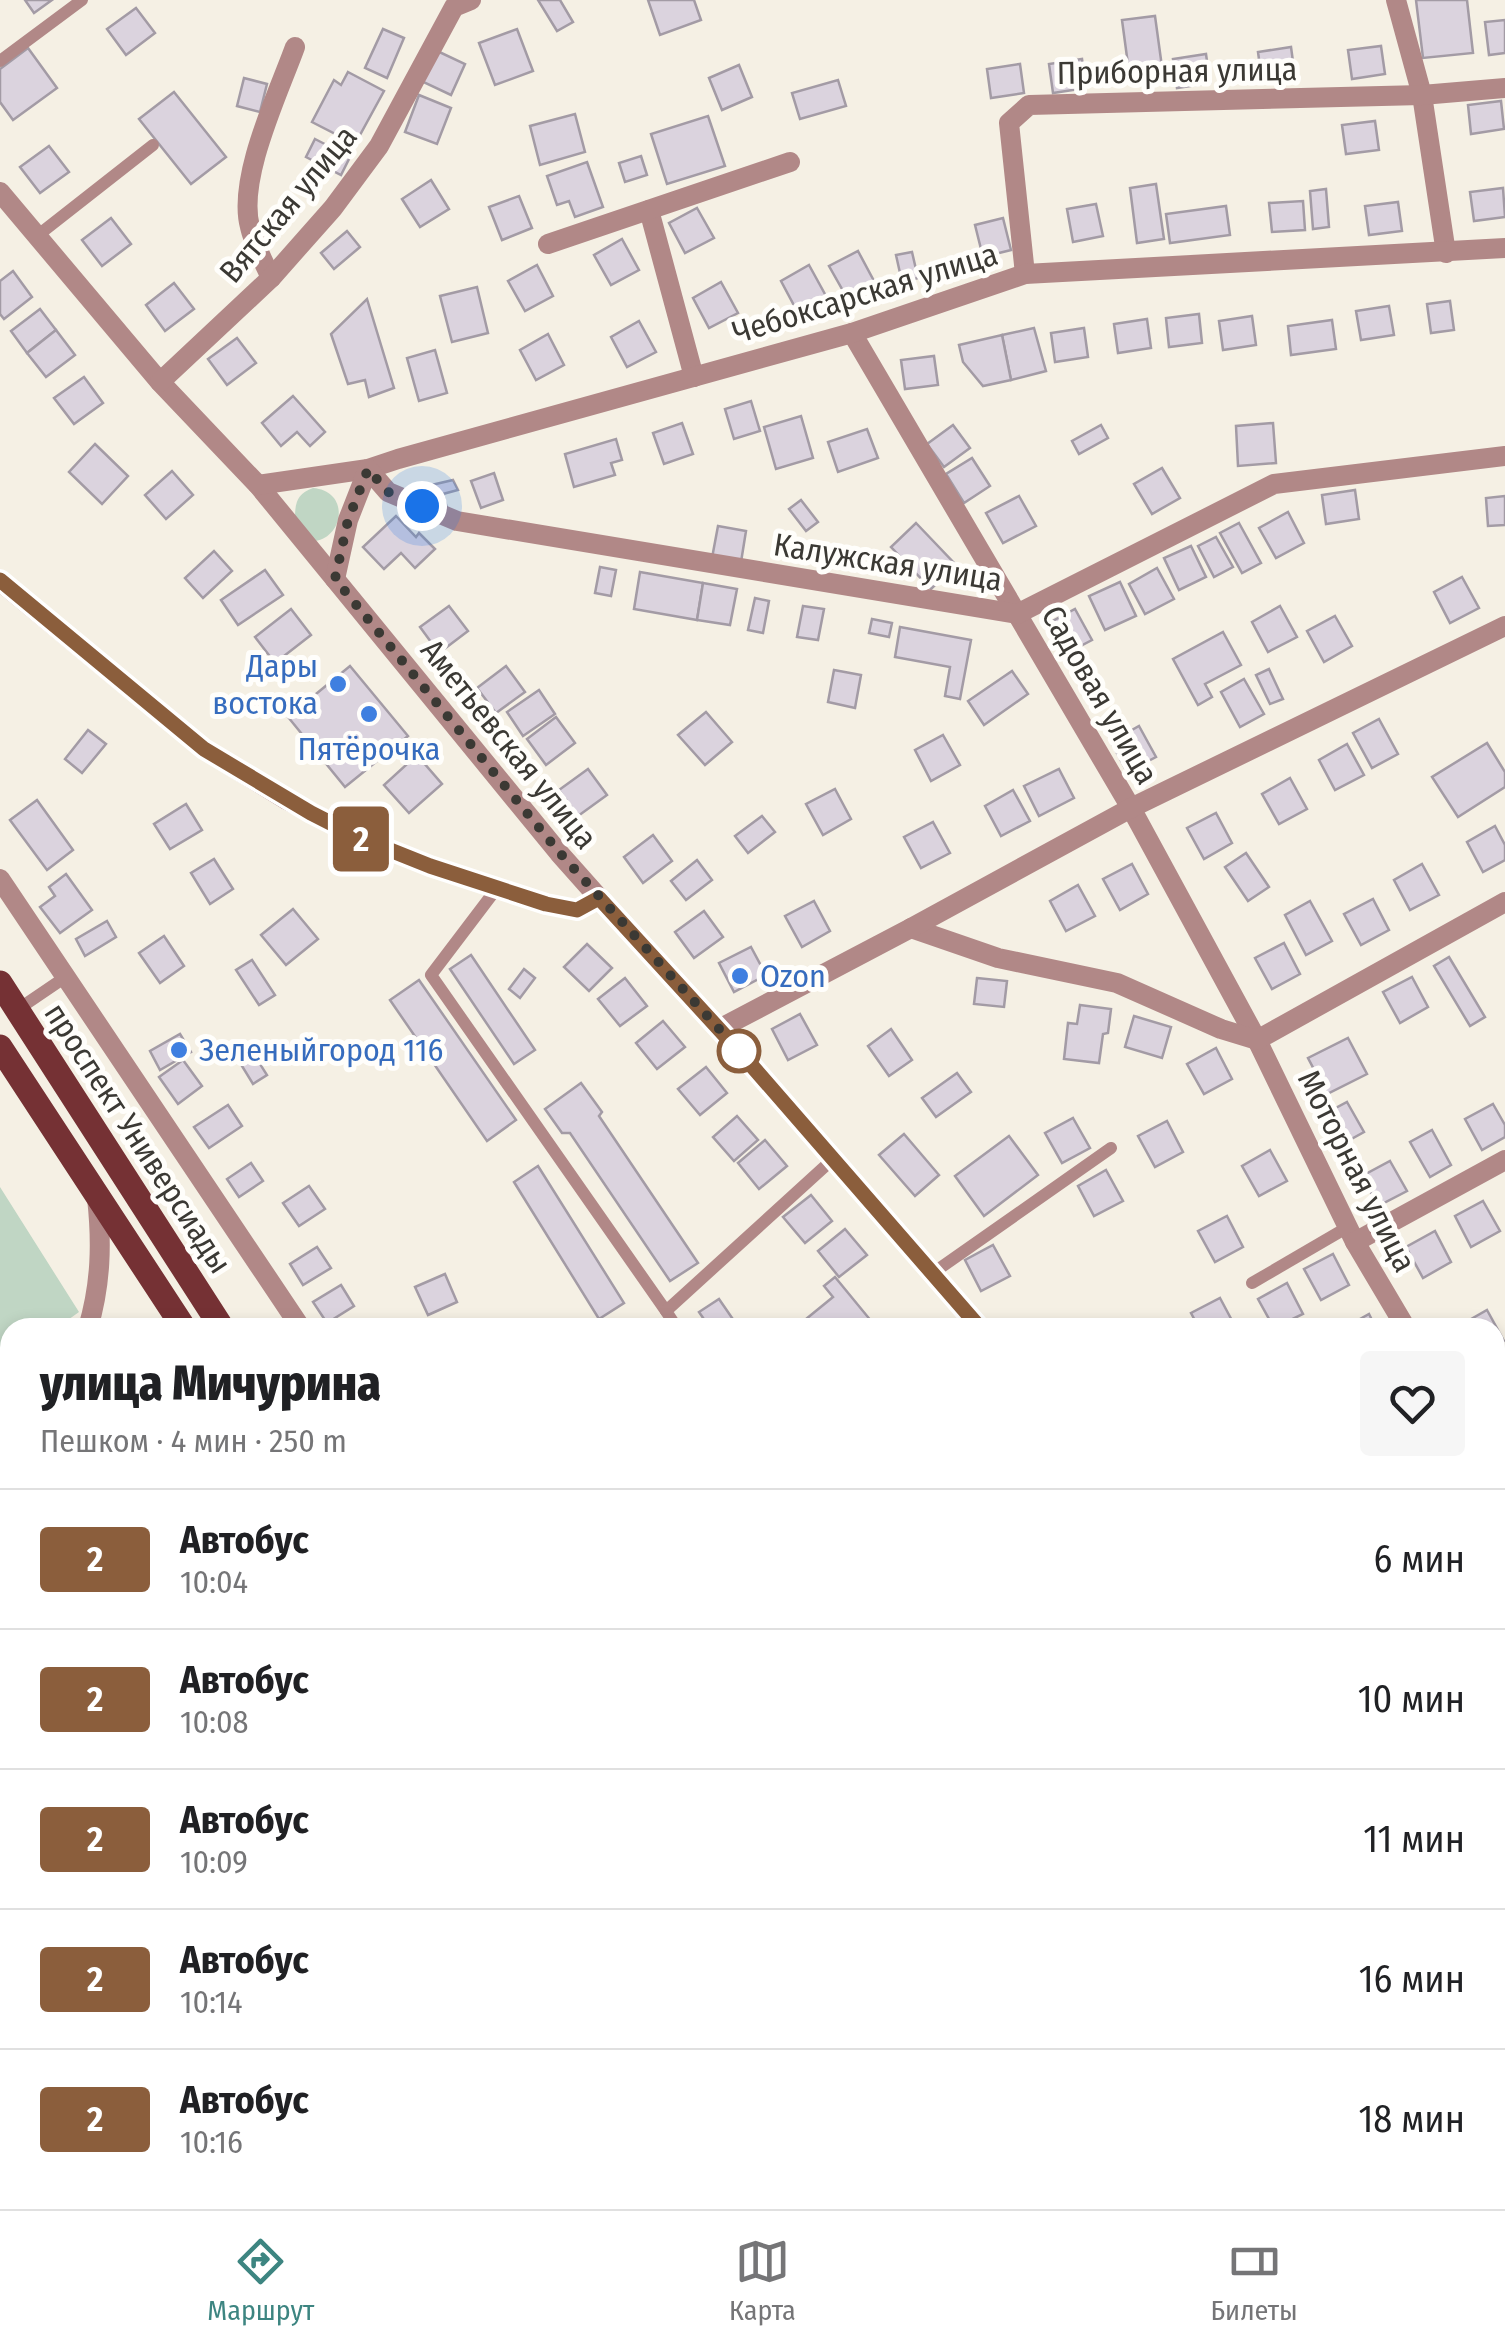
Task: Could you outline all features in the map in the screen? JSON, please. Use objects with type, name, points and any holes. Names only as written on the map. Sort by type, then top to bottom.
[{"type":"main road","name":"проспект Универсиады","points":[[0,984],[216,1318]]},
{"type":"main road","name":"проспект Универсиады","points":[[0,1046],[178,1318]]},
{"type":"street","name":"Вятская улица","points":[[160,382],[271,278],[333,208],[379,146],[454,6],[472,0]]},
{"type":"street","points":[[1396,0],[1422,96],[1446,253]]},
{"type":"street","points":[[271,278],[249,226],[251,168],[295,48]]},
{"type":"street","name":"Приборная улица","points":[[1025,274],[1009,123],[1030,105],[1422,96],[1505,88]]},
{"type":"street","points":[[548,244],[790,162]]},
{"type":"street","name":"Аметьевская улица","points":[[0,192],[160,382],[258,485],[559,852],[720,1029],[971,1318]]},
{"type":"street","points":[[649,210],[694,377]]},
{"type":"street","name":"Чебоксарская улица","points":[[258,485],[368,469],[852,333],[1025,274],[1505,248]]},
{"type":"street","name":"Садовая улица","points":[[852,333],[1131,808],[1258,1040]]},
{"type":"street","name":"Калужская улица","points":[[368,469],[388,492],[457,521],[1017,614],[1274,484],[1505,456]]},
{"type":"street","points":[[335,579],[348,520],[368,469]]},
{"type":"street","points":[[0,580],[204,749],[287,800],[360,838],[546,904],[577,910],[599,898]]},
{"type":"street","points":[[720,1029],[1131,808],[1505,626]]},
{"type":"street","points":[[0,879],[294,1318]]},
{"type":"street","points":[[911,928],[998,958],[1117,984],[1221,1029],[1258,1040],[1505,902]]},
{"type":"street","name":"Моторная улица","points":[[1258,1040],[1352,1235],[1400,1318]]},
{"type":"street","points":[[1352,1235],[1505,1160]]},
{"type":"street","points":[[90,1318],[99,1280],[97,1191]]},
{"type":"lane","points":[[0,62],[82,0]]},
{"type":"lane","points":[[37,236],[154,145]]},
{"type":"lane","points":[[497,888],[432,975],[671,1318]]},
{"type":"lane","points":[[17,1010],[67,976]]},
{"type":"lane","points":[[933,1273],[1111,1148]]},
{"type":"lane","points":[[666,1311],[833,1159]]},
{"type":"lane","points":[[1252,1283],[1352,1235]]},
{"type":"green space","points":[[313,488],[333,497],[339,514],[332,531],[315,541],[295,517],[298,499]]},
{"type":"green space","points":[[0,1187],[79,1312],[71,1318],[0,1318]]},
{"type":"building","points":[[25,0],[52,0],[34,13]]},
{"type":"building","points":[[538,0],[560,0],[573,22],[557,31]]},
{"type":"building","points":[[648,0],[694,0],[701,20],[660,35]]},
{"type":"building","points":[[1416,0],[1467,0],[1473,53],[1423,58]]},
{"type":"building","points":[[136,8],[155,33],[126,55],[107,29]]},
{"type":"building","points":[[1155,16],[1162,67],[1129,72],[1122,20]]},
{"type":"building","points":[[1505,20],[1505,53],[1489,55],[1485,22]]},
{"type":"building","points":[[383,29],[404,38],[387,78],[365,68]]},
{"type":"building","points":[[517,29],[533,71],[495,85],[479,43]]},
{"type":"building","points":[[1381,46],[1385,74],[1352,79],[1348,50]]},
{"type":"building","points":[[1291,47],[1295,76],[1262,81],[1258,52]]},
{"type":"building","points":[[28,48],[57,88],[13,120],[0,102],[0,69]]},
{"type":"building","points":[[433,49],[465,64],[451,95],[419,80]]},
{"type":"building","points":[[1206,54],[1210,83],[1177,88],[1173,59]]},
{"type":"building","points":[[1082,59],[1086,88],[1053,93],[1049,64]]},
{"type":"building","points":[[1020,64],[1024,93],[991,98],[987,69]]},
{"type":"building","points":[[739,65],[752,97],[722,110],[709,78]]},
{"type":"building","points":[[348,72],[384,91],[355,144],[312,122],[334,80],[341,85]]},
{"type":"building","points":[[244,78],[267,84],[260,112],[237,106]]},
{"type":"building","points":[[838,80],[846,106],[800,119],[792,93]]},
{"type":"building","points":[[174,92],[226,157],[191,184],[139,119]]},
{"type":"building","points":[[419,95],[451,108],[437,144],[405,132]]},
{"type":"building","points":[[1501,101],[1504,129],[1471,134],[1468,105]]},
{"type":"building","points":[[575,114],[585,152],[540,165],[530,126]]},
{"type":"building","points":[[708,116],[725,166],[667,184],[651,134]]},
{"type":"building","points":[[1375,121],[1379,150],[1346,154],[1342,125]]},
{"type":"building","points":[[315,139],[350,157],[341,175],[306,157]]},
{"type":"building","points":[[49,146],[69,172],[40,193],[20,167]]},
{"type":"building","points":[[641,156],[647,175],[625,182],[619,163]]},
{"type":"building","points":[[587,162],[603,207],[575,217],[569,201],[557,205],[547,176]]},
{"type":"building","points":[[431,180],[449,209],[420,227],[402,199]]},
{"type":"building","points":[[1156,184],[1164,239],[1137,243],[1130,188]]},
{"type":"building","points":[[1503,188],[1505,217],[1474,221],[1470,192]]},
{"type":"building","points":[[1326,189],[1329,227],[1313,229],[1310,191]]},
{"type":"building","points":[[519,196],[532,228],[502,240],[489,207]]},
{"type":"building","points":[[1303,201],[1305,230],[1272,232],[1269,203]]},
{"type":"building","points":[[1398,202],[1402,231],[1369,235],[1365,206]]},
{"type":"building","points":[[1096,204],[1103,236],[1073,242],[1067,209]]},
{"type":"building","points":[[1226,206],[1230,235],[1170,243],[1166,214]]},
{"type":"building","points":[[697,208],[714,238],[685,253],[669,223]]},
{"type":"building","points":[[111,218],[131,244],[102,266],[82,240]]},
{"type":"building","points":[[1003,218],[1011,250],[983,257],[975,225]]},
{"type":"building","points":[[347,231],[360,247],[334,269],[321,253]]},
{"type":"building","points":[[622,239],[639,270],[611,285],[594,255]]},
{"type":"building","points":[[858,251],[874,281],[846,296],[829,266]]},
{"type":"building","points":[[912,252],[918,278],[902,282],[896,255]]},
{"type":"building","points":[[537,265],[553,296],[525,311],[508,281]]},
{"type":"building","points":[[809,265],[826,296],[797,311],[781,281]]},
{"type":"building","points":[[13,271],[32,297],[4,319],[0,314],[0,281]]},
{"type":"building","points":[[721,282],[738,313],[709,328],[693,298]]},
{"type":"building","points":[[174,283],[194,309],[165,331],[146,305]]},
{"type":"building","points":[[477,287],[488,333],[452,342],[440,296]]},
{"type":"building","points":[[367,299],[394,388],[369,397],[365,380],[348,384],[331,334]]},
{"type":"building","points":[[1450,301],[1454,330],[1431,333],[1427,304]]},
{"type":"building","points":[[1389,306],[1394,335],[1361,340],[1356,311]]},
{"type":"building","points":[[40,309],[56,330],[27,353],[11,331]]},
{"type":"building","points":[[1199,314],[1202,343],[1169,347],[1166,318]]},
{"type":"building","points":[[1252,316],[1256,345],[1223,350],[1219,321]]},
{"type":"building","points":[[1147,319],[1151,348],[1118,353],[1114,324]]},
{"type":"building","points":[[1332,320],[1336,349],[1291,355],[1288,326]]},
{"type":"building","points":[[639,321],[656,352],[627,367],[611,337]]},
{"type":"building","points":[[1034,328],[1046,371],[1011,380],[1002,335]]},
{"type":"building","points":[[1084,328],[1088,357],[1055,362],[1051,333]]},
{"type":"building","points":[[56,330],[75,355],[46,377],[27,353]]},
{"type":"building","points":[[548,334],[564,365],[536,380],[520,350]]},
{"type":"building","points":[[1002,335],[1011,380],[983,386],[963,362],[959,345]]},
{"type":"building","points":[[237,338],[256,363],[227,385],[208,359]]},
{"type":"building","points":[[435,350],[447,393],[419,401],[407,358]]},
{"type":"building","points":[[934,356],[938,385],[905,389],[901,360]]},
{"type":"building","points":[[84,377],[103,403],[74,424],[54,398]]},
{"type":"building","points":[[293,396],[325,432],[310,446],[297,432],[281,446],[262,423]]},
{"type":"building","points":[[751,401],[760,431],[734,439],[725,409]]},
{"type":"building","points":[[801,416],[813,458],[776,469],[764,427]]},
{"type":"building","points":[[682,423],[693,454],[664,464],[653,433]]},
{"type":"building","points":[[1273,423],[1276,463],[1238,466],[1236,426]]},
{"type":"building","points":[[953,425],[970,448],[944,467],[927,444]]},
{"type":"building","points":[[1101,425],[1108,438],[1079,454],[1072,441]]},
{"type":"building","points":[[867,429],[878,458],[838,472],[828,442]]},
{"type":"building","points":[[616,439],[622,460],[611,463],[615,475],[574,487],[565,454]]},
{"type":"building","points":[[95,444],[128,476],[102,504],[69,472]]},
{"type":"building","points":[[972,458],[990,486],[964,503],[946,474]]},
{"type":"building","points":[[1162,468],[1180,498],[1152,514],[1134,484]]},
{"type":"building","points":[[172,471],[193,495],[166,519],[145,495]]},
{"type":"building","points":[[494,473],[503,500],[481,508],[471,481]]},
{"type":"building","points":[[453,480],[458,490],[443,494],[447,508],[426,501],[423,487]]},
{"type":"building","points":[[1355,490],[1359,519],[1326,524],[1322,495]]},
{"type":"building","points":[[1019,496],[1036,526],[1003,543],[986,513]]},
{"type":"building","points":[[1505,496],[1505,525],[1488,526],[1486,498]]},
{"type":"building","points":[[801,500],[818,522],[806,531],[789,509]]},
{"type":"building","points":[[1288,512],[1304,543],[1276,558],[1259,528]]},
{"type":"building","points":[[396,516],[416,537],[419,533],[435,549],[415,568],[401,553],[384,569],[363,547]]},
{"type":"building","points":[[916,523],[956,565],[931,589],[891,547]]},
{"type":"building","points":[[1239,523],[1261,563],[1242,573],[1220,533]]},
{"type":"building","points":[[718,526],[746,531],[741,562],[712,558]]},
{"type":"building","points":[[1216,537],[1233,567],[1214,577],[1198,546]]},
{"type":"building","points":[[1191,546],[1206,577],[1179,590],[1164,558]]},
{"type":"building","points":[[214,551],[232,571],[203,598],[185,578]]},
{"type":"building","points":[[600,567],[616,570],[611,596],[595,593]]},
{"type":"building","points":[[1157,568],[1174,599],[1145,614],[1129,584]]},
{"type":"building","points":[[265,570],[283,595],[238,625],[221,600]]},
{"type":"building","points":[[640,572],[703,583],[697,620],[634,609]]},
{"type":"building","points":[[1462,577],[1479,608],[1450,623],[1434,592]]},
{"type":"building","points":[[1120,582],[1136,616],[1105,630],[1089,596]]},
{"type":"building","points":[[703,583],[737,589],[730,625],[697,620]]},
{"type":"building","points":[[755,598],[769,601],[763,633],[748,630]]},
{"type":"building","points":[[449,606],[468,631],[439,653],[420,627]]},
{"type":"building","points":[[803,606],[824,609],[818,640],[797,637]]},
{"type":"building","points":[[1280,606],[1297,637],[1268,652],[1252,622]]},
{"type":"building","points":[[291,609],[311,635],[275,663],[255,637]]},
{"type":"building","points":[[1075,609],[1092,640],[1063,655],[1047,624]]},
{"type":"building","points":[[1335,616],[1352,646],[1324,662],[1307,631]]},
{"type":"building","points":[[872,619],[892,623],[889,637],[869,633]]},
{"type":"building","points":[[900,627],[971,640],[960,699],[945,696],[950,667],[895,657]]},
{"type":"building","points":[[1223,632],[1241,665],[1205,684],[1212,697],[1198,705],[1173,659]]},
{"type":"building","points":[[350,666],[408,736],[345,787],[288,717]]},
{"type":"building","points":[[506,666],[525,692],[496,713],[477,688]]},
{"type":"building","points":[[1269,669],[1283,699],[1270,704],[1256,675]]},
{"type":"building","points":[[834,670],[861,675],[855,708],[828,702]]},
{"type":"building","points":[[1012,671],[1028,694],[984,725],[968,701]]},
{"type":"building","points":[[1244,679],[1264,714],[1240,727],[1221,692]]},
{"type":"building","points":[[539,690],[555,714],[523,736],[507,712]]},
{"type":"building","points":[[706,712],[732,742],[705,765],[678,735]]},
{"type":"building","points":[[556,717],[575,743],[546,765],[527,739]]},
{"type":"building","points":[[1379,719],[1398,754],[1372,768],[1353,733]]},
{"type":"building","points":[[1139,726],[1156,757],[1127,772],[1111,742]]},
{"type":"building","points":[[88,730],[106,744],[82,773],[65,759]]},
{"type":"building","points":[[943,735],[960,765],[931,781],[915,750]]},
{"type":"building","points":[[1487,743],[1505,772],[1505,787],[1458,817],[1432,777]]},
{"type":"building","points":[[1347,744],[1364,775],[1335,790],[1319,760]]},
{"type":"building","points":[[417,755],[442,784],[409,813],[384,785]]},
{"type":"building","points":[[588,769],[607,795],[578,816],[559,790]]},
{"type":"building","points":[[1059,769],[1074,798],[1039,816],[1024,786]]},
{"type":"building","points":[[1290,778],[1307,809],[1279,824],[1262,794]]},
{"type":"building","points":[[835,789],[851,819],[823,835],[806,804]]},
{"type":"building","points":[[1013,790],[1030,821],[1001,836],[985,806]]},
{"type":"building","points":[[37,800],[73,850],[47,870],[10,820]]},
{"type":"building","points":[[186,804],[202,830],[170,849],[154,824]]},
{"type":"building","points":[[1216,813],[1232,843],[1204,859],[1187,828]]},
{"type":"building","points":[[762,816],[775,832],[748,853],[735,836]]},
{"type":"building","points":[[933,822],[950,853],[921,868],[904,837]]},
{"type":"building","points":[[1495,826],[1505,845],[1505,860],[1483,872],[1467,842]]},
{"type":"building","points":[[653,835],[672,861],[643,883],[624,857]]},
{"type":"building","points":[[1246,853],[1269,887],[1248,901],[1225,867]]},
{"type":"building","points":[[214,859],[233,889],[210,904],[191,873]]},
{"type":"building","points":[[697,860],[712,880],[686,900],[671,881]]},
{"type":"building","points":[[1132,864],[1148,894],[1120,910],[1103,879]]},
{"type":"building","points":[[1422,864],[1439,895],[1410,910],[1394,880]]},
{"type":"building","points":[[66,874],[92,910],[60,933],[40,907],[55,896],[49,887]]},
{"type":"building","points":[[1078,885],[1095,916],[1066,931],[1050,901]]},
{"type":"building","points":[[1373,899],[1389,930],[1361,945],[1344,914]]},
{"type":"building","points":[[814,901],[830,931],[802,947],[785,916]]},
{"type":"building","points":[[1310,901],[1332,941],[1306,955],[1285,915]]},
{"type":"building","points":[[293,909],[318,939],[286,965],[261,935]]},
{"type":"building","points":[[704,911],[723,937],[694,958],[675,932]]},
{"type":"building","points":[[107,921],[116,937],[85,956],[76,939]]},
{"type":"building","points":[[164,936],[184,966],[160,983],[139,953]]},
{"type":"building","points":[[1284,943],[1300,974],[1272,989],[1255,958]]},
{"type":"building","points":[[587,944],[612,968],[589,991],[564,967]]},
{"type":"building","points":[[751,947],[766,975],[734,992],[719,963]]},
{"type":"building","points":[[471,955],[535,1050],[514,1064],[450,969]]},
{"type":"building","points":[[1449,957],[1485,1017],[1470,1026],[1434,966]]},
{"type":"building","points":[[252,960],[275,995],[259,1005],[236,970]]},
{"type":"building","points":[[524,969],[535,978],[520,998],[509,989]]},
{"type":"building","points":[[1412,977],[1428,1007],[1400,1023],[1383,992]]},
{"type":"building","points":[[625,978],[647,1006],[620,1026],[598,999]]},
{"type":"building","points":[[977,978],[1007,981],[1004,1007],[974,1004]]},
{"type":"building","points":[[419,980],[516,1120],[487,1141],[390,1000]]},
{"type":"building","points":[[1080,1005],[1111,1009],[1099,1063],[1064,1059],[1068,1023],[1077,1024]]},
{"type":"building","points":[[800,1014],[817,1045],[788,1060],[772,1029]]},
{"type":"building","points":[[1134,1016],[1171,1027],[1162,1058],[1125,1047]]},
{"type":"building","points":[[663,1021],[685,1047],[657,1069],[636,1043]]},
{"type":"building","points":[[891,1029],[912,1060],[889,1076],[868,1046]]},
{"type":"building","points":[[180,1034],[191,1052],[160,1070],[150,1051]]},
{"type":"building","points":[[1348,1038],[1367,1074],[1327,1094],[1308,1058]]},
{"type":"building","points":[[248,1045],[267,1075],[253,1084],[234,1053]]},
{"type":"building","points":[[1216,1048],[1232,1079],[1204,1094],[1187,1064]]},
{"type":"building","points":[[183,1060],[202,1086],[178,1104],[159,1077]]},
{"type":"building","points":[[706,1067],[727,1093],[700,1115],[678,1089]]},
{"type":"building","points":[[957,1073],[971,1092],[936,1117],[922,1098]]},
{"type":"building","points":[[581,1083],[698,1263],[670,1281],[570,1133],[562,1133],[545,1109]]},
{"type":"building","points":[[1347,1102],[1364,1132],[1335,1148],[1319,1117]]},
{"type":"building","points":[[1493,1104],[1505,1125],[1505,1137],[1482,1150],[1465,1119]]},
{"type":"building","points":[[228,1105],[242,1126],[209,1148],[194,1127]]},
{"type":"building","points":[[737,1116],[758,1140],[734,1161],[713,1137]]},
{"type":"building","points":[[1073,1118],[1090,1148],[1062,1163],[1045,1133]]},
{"type":"building","points":[[1167,1121],[1183,1152],[1155,1167],[1138,1136]]},
{"type":"building","points":[[1432,1130],[1451,1165],[1430,1177],[1410,1142]]},
{"type":"building","points":[[904,1134],[939,1175],[915,1196],[879,1155]]},
{"type":"building","points":[[1009,1136],[1038,1175],[984,1216],[955,1176]]},
{"type":"building","points":[[765,1140],[787,1166],[759,1189],[738,1163]]},
{"type":"building","points":[[1270,1150],[1287,1181],[1259,1196],[1242,1166]]},
{"type":"building","points":[[1390,1161],[1407,1191],[1378,1206],[1362,1176]]},
{"type":"building","points":[[251,1163],[263,1181],[239,1197],[227,1179]]},
{"type":"building","points":[[538,1166],[624,1303],[598,1318],[514,1182]]},
{"type":"building","points":[[1106,1170],[1123,1201],[1094,1216],[1078,1186]]},
{"type":"building","points":[[309,1186],[325,1209],[299,1226],[283,1203]]},
{"type":"building","points":[[811,1195],[832,1221],[805,1243],[783,1217]]},
{"type":"building","points":[[1483,1201],[1500,1231],[1471,1247],[1455,1216]]},
{"type":"building","points":[[1227,1216],[1243,1247],[1215,1262],[1198,1231]]},
{"type":"building","points":[[845,1229],[867,1255],[839,1277],[818,1251]]},
{"type":"building","points":[[1435,1231],[1451,1262],[1423,1278],[1406,1247]]},
{"type":"building","points":[[993,1245],[1010,1276],[981,1291],[965,1260]]},
{"type":"building","points":[[317,1247],[331,1268],[303,1285],[290,1264]]},
{"type":"building","points":[[1333,1254],[1349,1285],[1321,1300],[1304,1269]]},
{"type":"building","points":[[445,1274],[457,1302],[428,1315],[415,1287]]},
{"type":"building","points":[[835,1277],[869,1318],[807,1318],[833,1297],[824,1286]]},
{"type":"building","points":[[1287,1283],[1303,1314],[1295,1318],[1268,1318],[1258,1299]]},
{"type":"building","points":[[341,1285],[354,1306],[335,1318],[324,1318],[313,1302]]},
{"type":"building","points":[[1220,1298],[1231,1318],[1194,1318],[1191,1313]]},
{"type":"building","points":[[719,1299],[732,1318],[703,1318],[699,1312]]},
{"type":"building","points":[[1487,1310],[1491,1318],[1473,1318]]},
{"type":"bus line","name":"2","points":[[0,580],[204,749],[311,813],[430,866],[546,904],[577,910],[599,898],[739,1051],[971,1318]]},
{"type":"place","name":"Дары востока","points":[[338,684]]},
{"type":"place","name":"Пятёрочка","points":[[369,714]]},
{"type":"place","name":"Ozon","points":[[740,976]]},
{"type":"place","name":"Зеленыйгород 116","points":[[179,1050]]},
{"type":"route","points":[[422,506],[388,492],[368,469],[348,520],[335,579],[559,852],[739,1051]]}]
